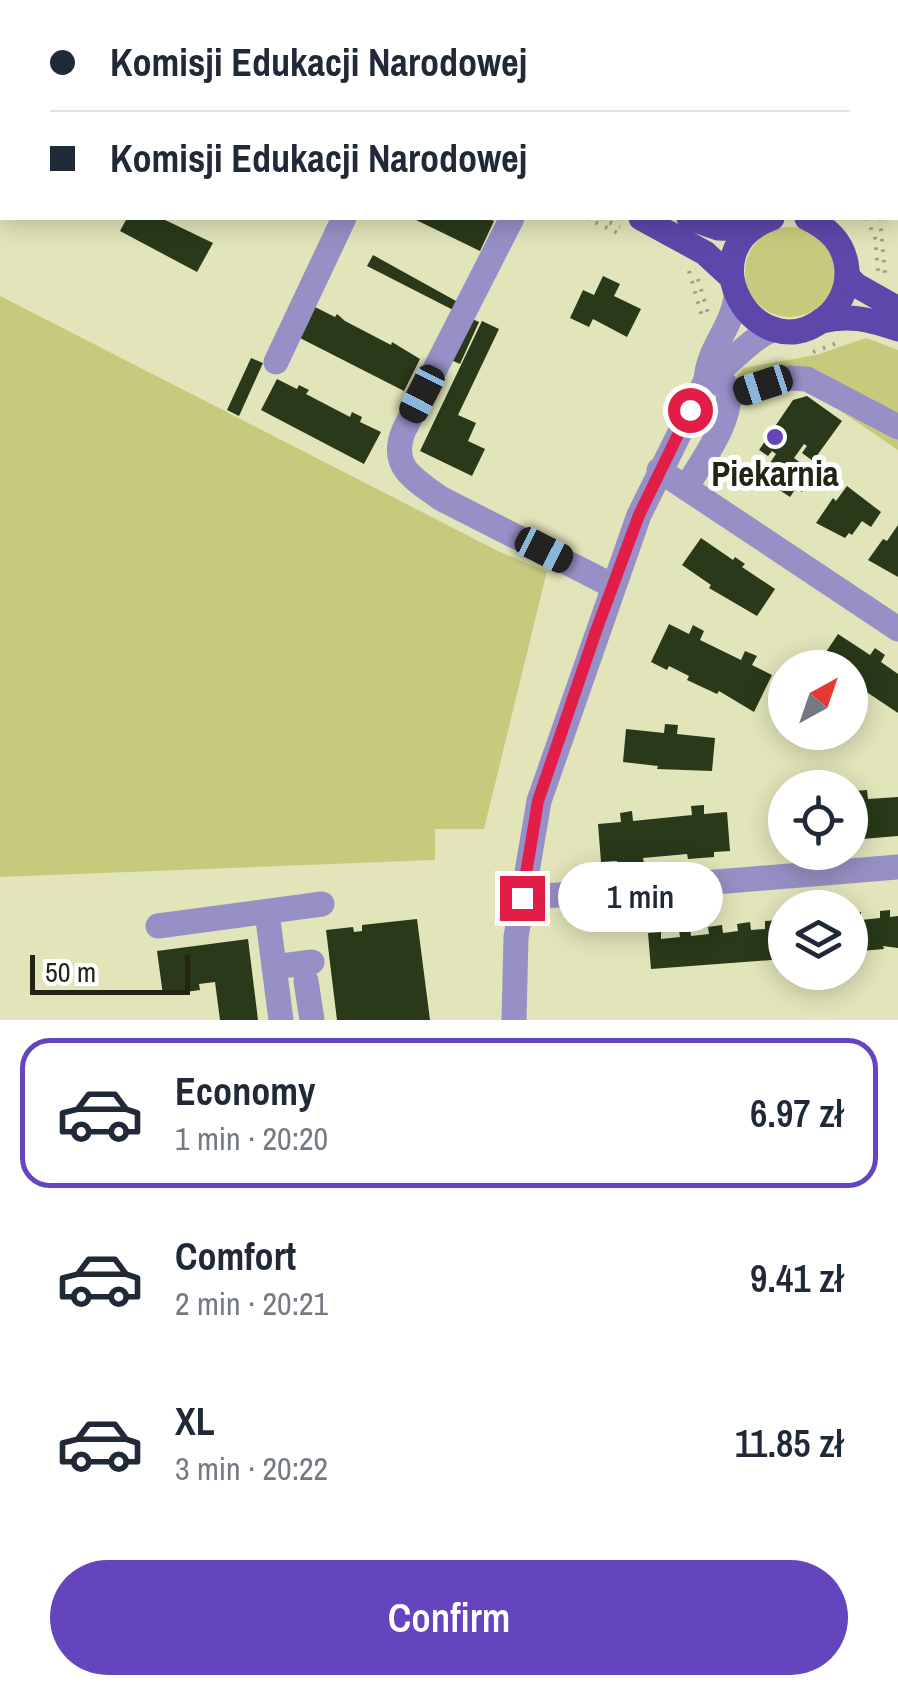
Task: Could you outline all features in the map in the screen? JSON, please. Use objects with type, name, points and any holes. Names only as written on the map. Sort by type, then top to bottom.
[{"type":"main road","points":[[644,220],[704,253],[758,322],[774,329],[806,329],[841,316],[864,318],[898,329]]},
{"type":"main road","points":[[695,220],[718,228],[762,223]]},
{"type":"main road","points":[[811,220],[838,228],[848,276],[843,295],[821,322]]},
{"type":"main road","points":[[734,287],[732,259],[740,242],[762,223]]},
{"type":"main road","points":[[848,276],[856,285],[898,309]]},
{"type":"street","points":[[276,362],[343,220]]},
{"type":"street","points":[[511,220],[404,430],[398,446],[400,462],[415,480],[440,498],[612,586]]},
{"type":"street","points":[[514,1020],[516,936],[538,801],[612,586],[659,470],[706,380],[707,362],[729,325],[734,287]]},
{"type":"street","points":[[706,380],[723,370],[750,342],[774,329]]},
{"type":"street","points":[[731,396],[790,378],[807,379],[898,426]]},
{"type":"street","points":[[686,488],[728,414],[731,396],[726,385],[706,380]]},
{"type":"street","points":[[659,470],[898,630]]},
{"type":"street","points":[[522,898],[898,866]]},
{"type":"street","points":[[158,926],[322,904]]},
{"type":"street","points":[[267,912],[280,1020]]},
{"type":"street","points":[[274,967],[309,972],[312,1020]]},
{"type":"green space","points":[[790,227],[822,240],[835,272],[822,304],[790,317],[758,304],[745,272],[758,240]]},
{"type":"green space","points":[[0,296],[500,552],[547,571],[484,829],[435,829],[435,860],[0,877]]},
{"type":"green space","points":[[866,338],[898,350],[898,450],[811,391],[732,383],[743,368],[816,355]]},
{"type":"building","points":[[126,220],[165,220],[213,243],[197,272],[120,231]]},
{"type":"building","points":[[416,220],[494,221],[480,251]]},
{"type":"building","points":[[373,255],[465,306],[461,314],[367,266]]},
{"type":"building","points":[[603,276],[620,284],[614,296],[641,309],[627,337],[593,319],[589,327],[570,318],[583,290],[594,295]]},
{"type":"building","points":[[315,307],[335,317],[337,314],[420,359],[404,391],[300,338]]},
{"type":"building","points":[[470,318],[479,322],[460,364],[451,360]]},
{"type":"building","points":[[482,321],[499,329],[458,415],[476,423],[468,441],[485,449],[472,476],[420,451]]},
{"type":"building","points":[[251,358],[263,363],[239,416],[227,410]]},
{"type":"building","points":[[277,379],[309,390],[306,394],[350,417],[352,412],[362,417],[360,422],[381,432],[364,464],[261,410]]},
{"type":"building","points":[[807,396],[842,421],[813,461],[802,453],[807,446],[804,444],[794,458],[806,467],[802,472],[811,478],[802,492],[796,488],[790,497],[758,481],[776,454],[772,451],[768,456],[759,450],[793,400]]},
{"type":"building","points":[[847,486],[881,512],[871,527],[862,521],[845,538],[816,523],[833,498],[836,501]]},
{"type":"building","points":[[898,525],[898,577],[868,560]]},
{"type":"building","points":[[701,538],[733,560],[735,557],[745,564],[742,567],[775,589],[757,616],[709,588],[711,585],[682,565]]},
{"type":"building","points":[[669,624],[689,634],[693,625],[704,631],[700,640],[741,660],[745,651],[757,656],[752,665],[768,673],[768,683],[754,712],[719,691],[717,694],[687,680],[689,676],[669,666],[667,670],[651,662]]},
{"type":"building","points":[[838,634],[862,650],[827,650]]},
{"type":"building","points":[[875,648],[885,655],[881,662],[898,674],[898,713],[868,693],[868,654]]},
{"type":"building","points":[[665,724],[678,725],[677,734],[715,738],[712,771],[657,769],[658,766],[623,762],[626,729],[664,733]]},
{"type":"building","points":[[898,797],[898,836],[868,838],[868,799]]},
{"type":"building","points":[[704,805],[704,814],[727,812],[730,851],[714,852],[714,857],[688,859],[687,854],[643,858],[644,863],[601,862],[598,824],[621,822],[620,813],[632,811],[633,821],[692,815],[691,806]]},
{"type":"building","points":[[890,910],[890,917],[898,916],[898,948],[883,946],[884,949],[868,950],[868,919],[880,918],[880,911]]},
{"type":"building","points":[[417,919],[430,1020],[337,1020],[326,930],[353,927],[354,932],[362,931],[362,925]]},
{"type":"building","points":[[768,921],[768,960],[651,969],[648,933],[661,932],[661,939],[680,937],[679,930],[690,929],[691,936],[709,934],[708,927],[722,925],[723,933],[738,931],[737,924],[750,922],[751,930],[765,929]]},
{"type":"building","points":[[248,939],[258,1020],[220,1020],[215,982],[199,984],[200,990],[163,995],[157,951]]},
{"type":"place","name":"Piekarnia","points":[[775,437]]},
{"type":"route","points":[[522,898],[538,801],[596,631],[639,515],[690,410]]}]
